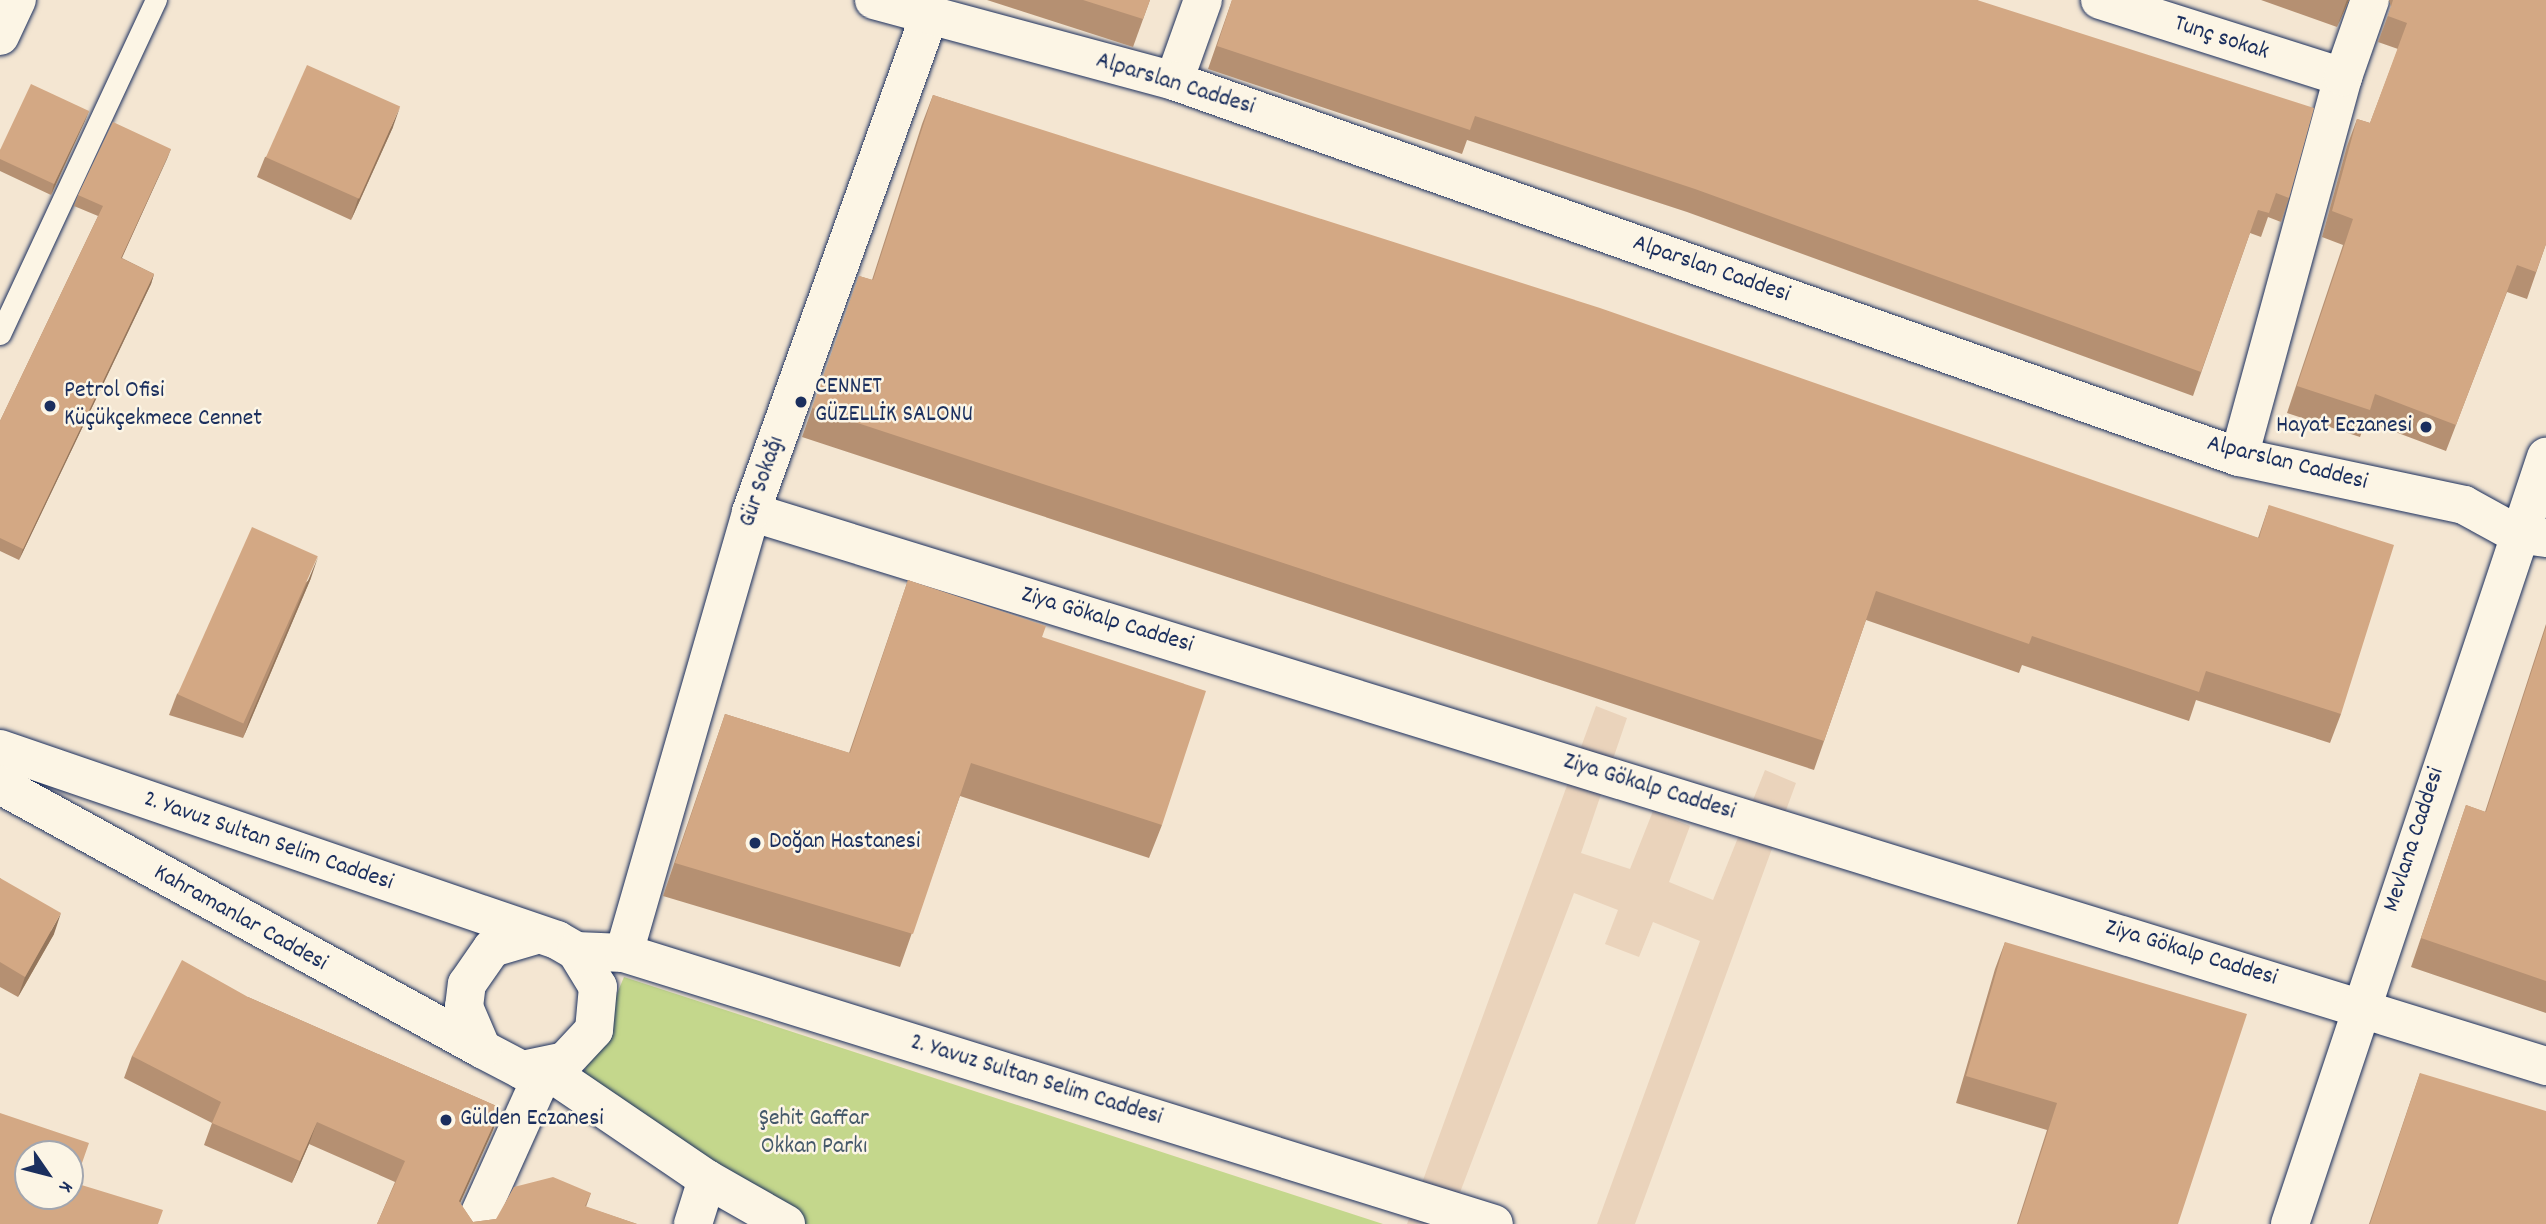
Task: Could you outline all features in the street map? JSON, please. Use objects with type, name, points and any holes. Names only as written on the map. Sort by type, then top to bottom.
[{"type":"street","points":[[0,36],[18,0]]},
{"type":"street","name":"Alparslan Caddesi","points":[[874,0],[928,19],[1174,80],[2239,457],[2464,505],[2532,536]]},
{"type":"street","points":[[1174,80],[1203,0]]},
{"type":"street","name":"Tunç sokak","points":[[2100,0],[2343,78]]},
{"type":"street","points":[[2239,457],[2343,78],[2370,0]]},
{"type":"street","name":"Gür Sokağı","points":[[624,953],[751,512],[928,19]]},
{"type":"street","name":"Mevlana Caddesi","points":[[2290,1224],[2360,1006],[2532,536],[2546,457]]},
{"type":"street","name":"Ziya Gökalp Caddesi","points":[[751,512],[2360,1006],[2546,1066]]},
{"type":"street","name":"2. Yavuz Sultan Selim Caddesi","points":[[0,749],[536,935]]},
{"type":"street","name":"Kahramanlar Caddesi","points":[[0,785],[482,1049]]},
{"type":"street","points":[[536,935],[576,951],[598,987],[597,1019],[583,1048],[545,1069],[522,1070],[482,1049],[464,1007],[467,984],[492,948],[536,935]]},
{"type":"street","name":"2. Yavuz Sultan Selim Caddesi","points":[[576,951],[624,953],[1494,1224]]},
{"type":"street","points":[[545,1069],[707,1179],[786,1224]]},
{"type":"street","points":[[475,1224],[545,1069]]},
{"type":"street","points":[[693,1224],[707,1179]]},
{"type":"lane","points":[[0,334],[156,0]]},
{"type":"shaded area","points":[[1596,706],[1627,718],[1581,853],[1630,869],[1653,811],[1690,826],[1669,882],[1713,900],[1765,770],[1796,783],[1635,1224],[1597,1224],[1700,941],[1653,922],[1639,957],[1605,944],[1618,910],[1574,893],[1448,1224],[1407,1224]]},
{"type":"green space","name":"Şehit Gaffar Okkan Parkı","points":[[624,977],[1383,1224],[797,1224],[576,1091]]},
{"type":"building","points":[[1083,0],[1150,0],[1143,19]]},
{"type":"building","points":[[1232,0],[1977,0],[2314,108],[2289,198],[2276,193],[2269,213],[2258,210],[2201,372],[1695,189],[1475,116],[1470,130],[1217,46]]},
{"type":"building","points":[[2393,0],[2546,0],[2546,244],[2536,272],[2517,265],[2456,425],[2375,394],[2370,410],[2297,386],[2353,219],[2332,211],[2357,119],[2370,123],[2407,23],[2388,16]]},
{"type":"building","points":[[307,65],[400,106],[359,199],[266,157]]},
{"type":"building","points":[[31,84],[89,111],[54,184],[0,159],[0,150]]},
{"type":"building","points":[[933,95],[1600,308],[2259,538],[2269,505],[2394,545],[2341,714],[2206,671],[2199,692],[2032,636],[2029,644],[1876,591],[1824,741],[812,408],[859,276],[873,280]]},
{"type":"building","points":[[113,122],[171,149],[121,258],[154,274],[23,549],[0,538],[0,421],[103,206],[78,195]]},
{"type":"building","points":[[252,527],[318,556],[243,723],[178,694]]},
{"type":"building","points":[[908,580],[1046,626],[1042,637],[1206,691],[1162,825],[971,763],[913,934],[675,863],[725,714],[850,753]]},
{"type":"building","points":[[2546,627],[2546,981],[2421,938],[2466,805],[2486,812]]},
{"type":"building","points":[[0,878],[61,913],[25,977],[0,962]]},
{"type":"building","points":[[2005,942],[2247,1014],[2178,1224],[2018,1224],[2057,1103],[1966,1076]]},
{"type":"building","points":[[182,960],[248,997],[501,1108],[459,1201],[473,1222],[496,1219],[514,1187],[553,1177],[591,1193],[585,1206],[637,1224],[377,1224],[405,1161],[317,1122],[300,1161],[212,1123],[221,1102],[132,1056]]},
{"type":"building","points":[[2420,1073],[2546,1111],[2546,1224],[2370,1224]]},
{"type":"building","points":[[0,1113],[80,1140],[14,1140],[14,1210],[84,1210],[84,1186],[163,1210],[158,1224],[0,1224]]},
{"type":"building","points":[[84,1141],[89,1143],[84,1157]]},
{"type":"place","name":"CENNET GÜZELLİK SALONU","points":[[801,402]]},
{"type":"place","name":"Petrol Ofisi Küçükçekmece Cennet","points":[[50,406]]},
{"type":"place","name":"Hayat Eczanesi","points":[[2426,427]]},
{"type":"place","name":"Doğan Hastanesi","points":[[755,843]]},
{"type":"place","name":"Gülden Eczanesi","points":[[446,1120]]}]
